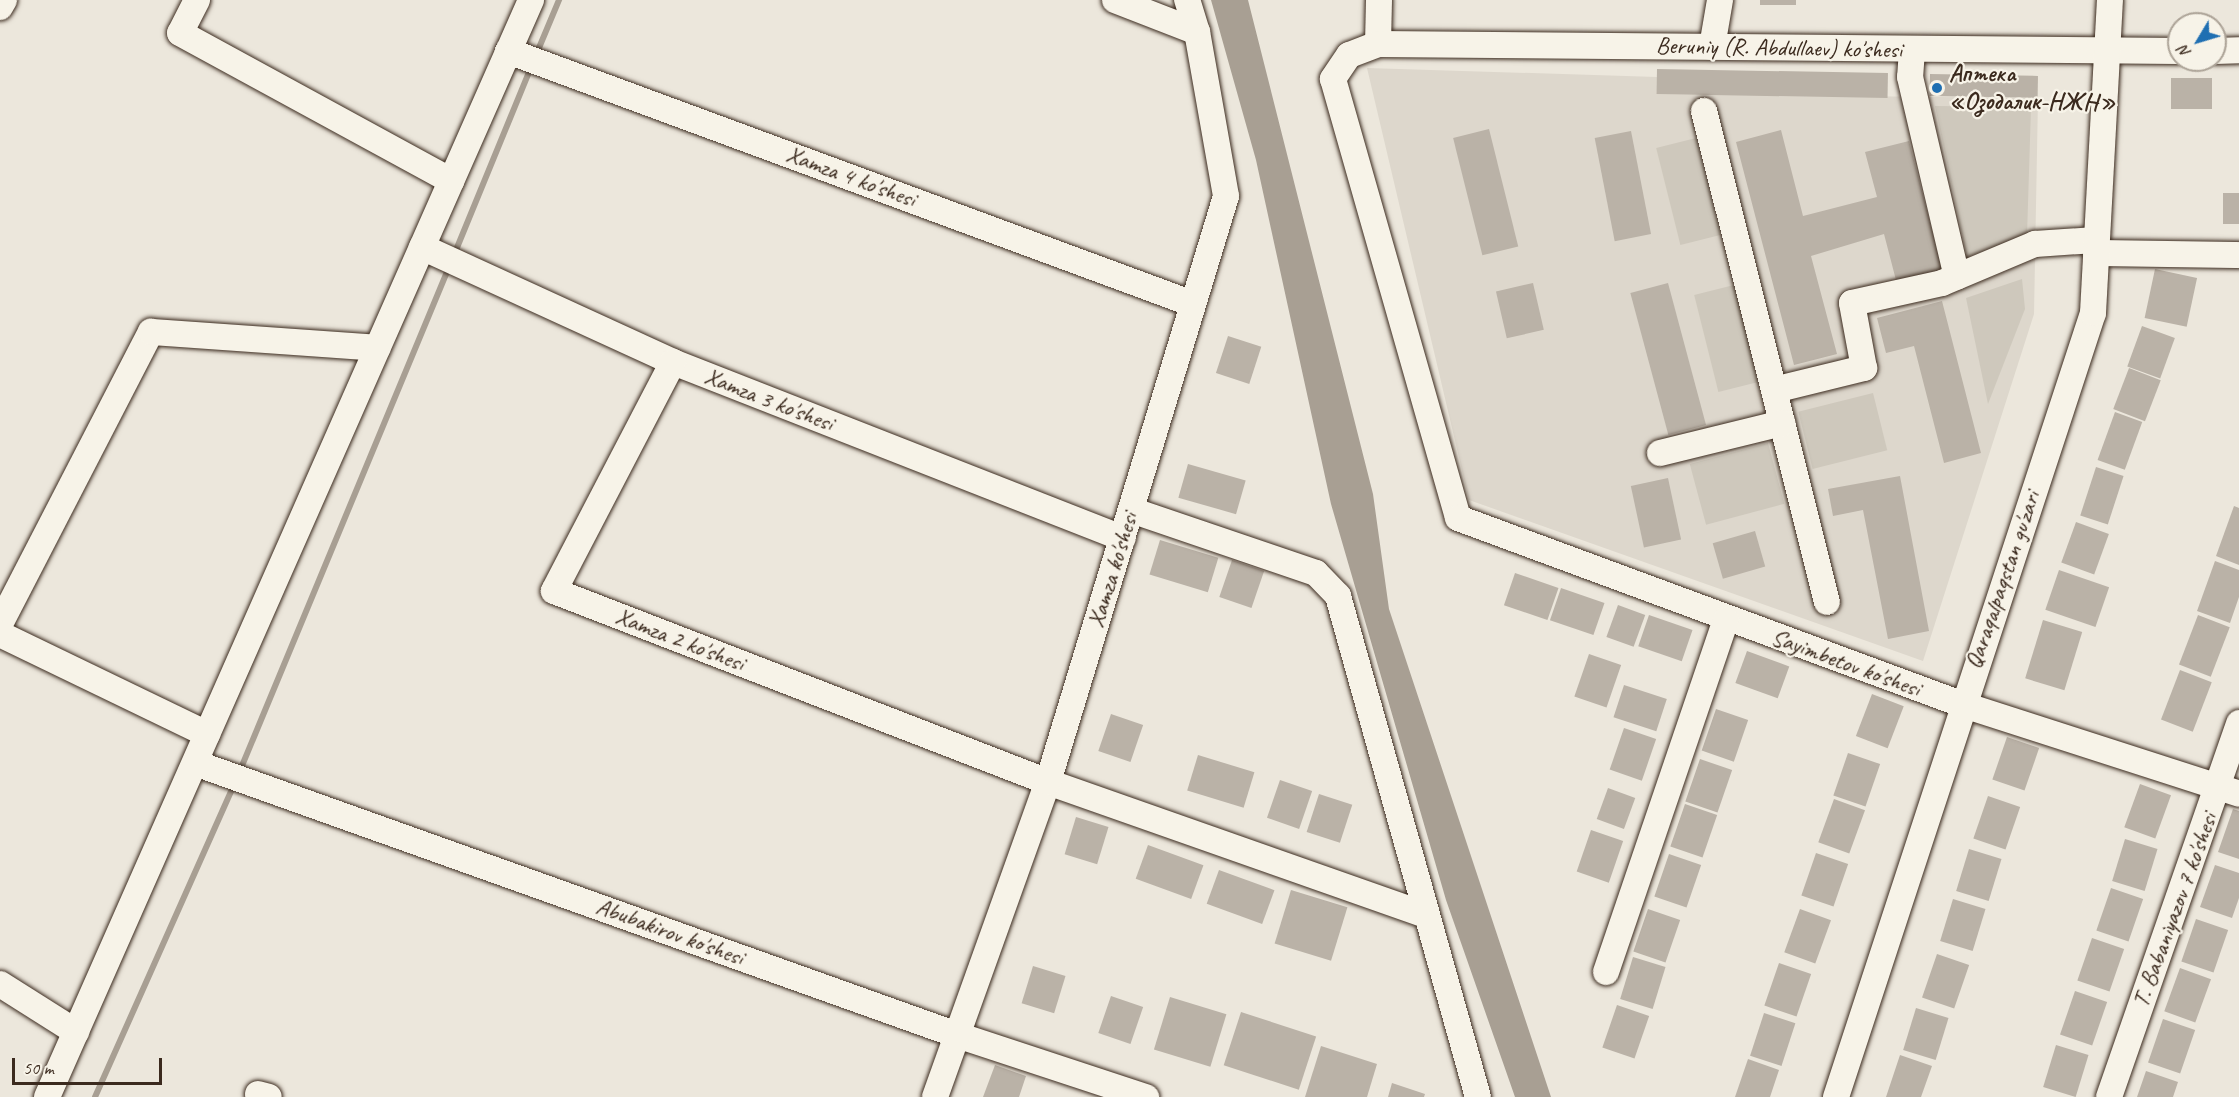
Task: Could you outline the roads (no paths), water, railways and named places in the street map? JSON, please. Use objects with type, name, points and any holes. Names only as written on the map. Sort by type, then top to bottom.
[{"type":"street","points":[[0,7],[4,0]]},
{"type":"street","points":[[197,0],[180,33],[451,181]]},
{"type":"street","points":[[47,1097],[531,0]]},
{"type":"street","points":[[1115,0],[1197,32]]},
{"type":"street","name":"Xamza ko'shesi","points":[[935,1097],[960,1036],[1048,782],[1226,196],[1197,32],[1187,0]]},
{"type":"street","points":[[1378,44],[1379,0]]},
{"type":"street","points":[[1712,47],[1720,0]]},
{"type":"street","name":"Qaraqalpaqstan gu'zari","points":[[1836,1097],[1961,704],[2093,313],[2109,52],[2110,0]]},
{"type":"street","name":"Beruniy (R. Abdullaev) ko'shesi","points":[[1378,44],[2167,51]]},
{"type":"street","name":"Sayimbetov ko'shesi","points":[[1378,44],[1349,55],[1333,79],[1458,518],[1726,620],[1961,704],[2229,790]]},
{"type":"street","points":[[1912,50],[1910,77],[1957,277]]},
{"type":"street","name":"Xamza 4 ko'shesi","points":[[508,51],[1193,304]]},
{"type":"street","points":[[1704,111],[1827,602]]},
{"type":"street","points":[[1774,390],[1864,368],[1852,303],[1957,277],[2035,244],[2239,255]]},
{"type":"street","name":"Xamza 3 ko'shesi","points":[[422,247],[673,362],[1123,538]]},
{"type":"street","points":[[0,624],[152,332],[377,348]]},
{"type":"street","name":"Xamza 2 ko'shesi","points":[[673,362],[554,591],[1048,782]]},
{"type":"street","points":[[1660,453],[1782,423]]},
{"type":"street","points":[[1131,510],[1316,573],[1338,596],[1423,914],[1478,1097]]},
{"type":"street","points":[[1606,972],[1726,620]]},
{"type":"street","points":[[0,634],[207,734]]},
{"type":"street","name":"T. Babaniyazov 7 ko'shesi","points":[[2109,1097],[2229,790],[2239,723]]},
{"type":"street","name":"Abubakirov ko'shesi","points":[[195,763],[960,1036],[1137,1096]]},
{"type":"street","points":[[1048,782],[1423,914]]},
{"type":"street","points":[[0,984],[76,1032]]},
{"type":"waterway","points":[[536,55],[559,0]]},
{"type":"waterway","points":[[454,255],[531,67]]},
{"type":"waterway","points":[[239,773],[449,267]]},
{"type":"waterway","points":[[95,1097],[235,782]]},
{"type":"place","name":"Аптека «Озодалик-НЖН»","points":[[1937,88]]}]
